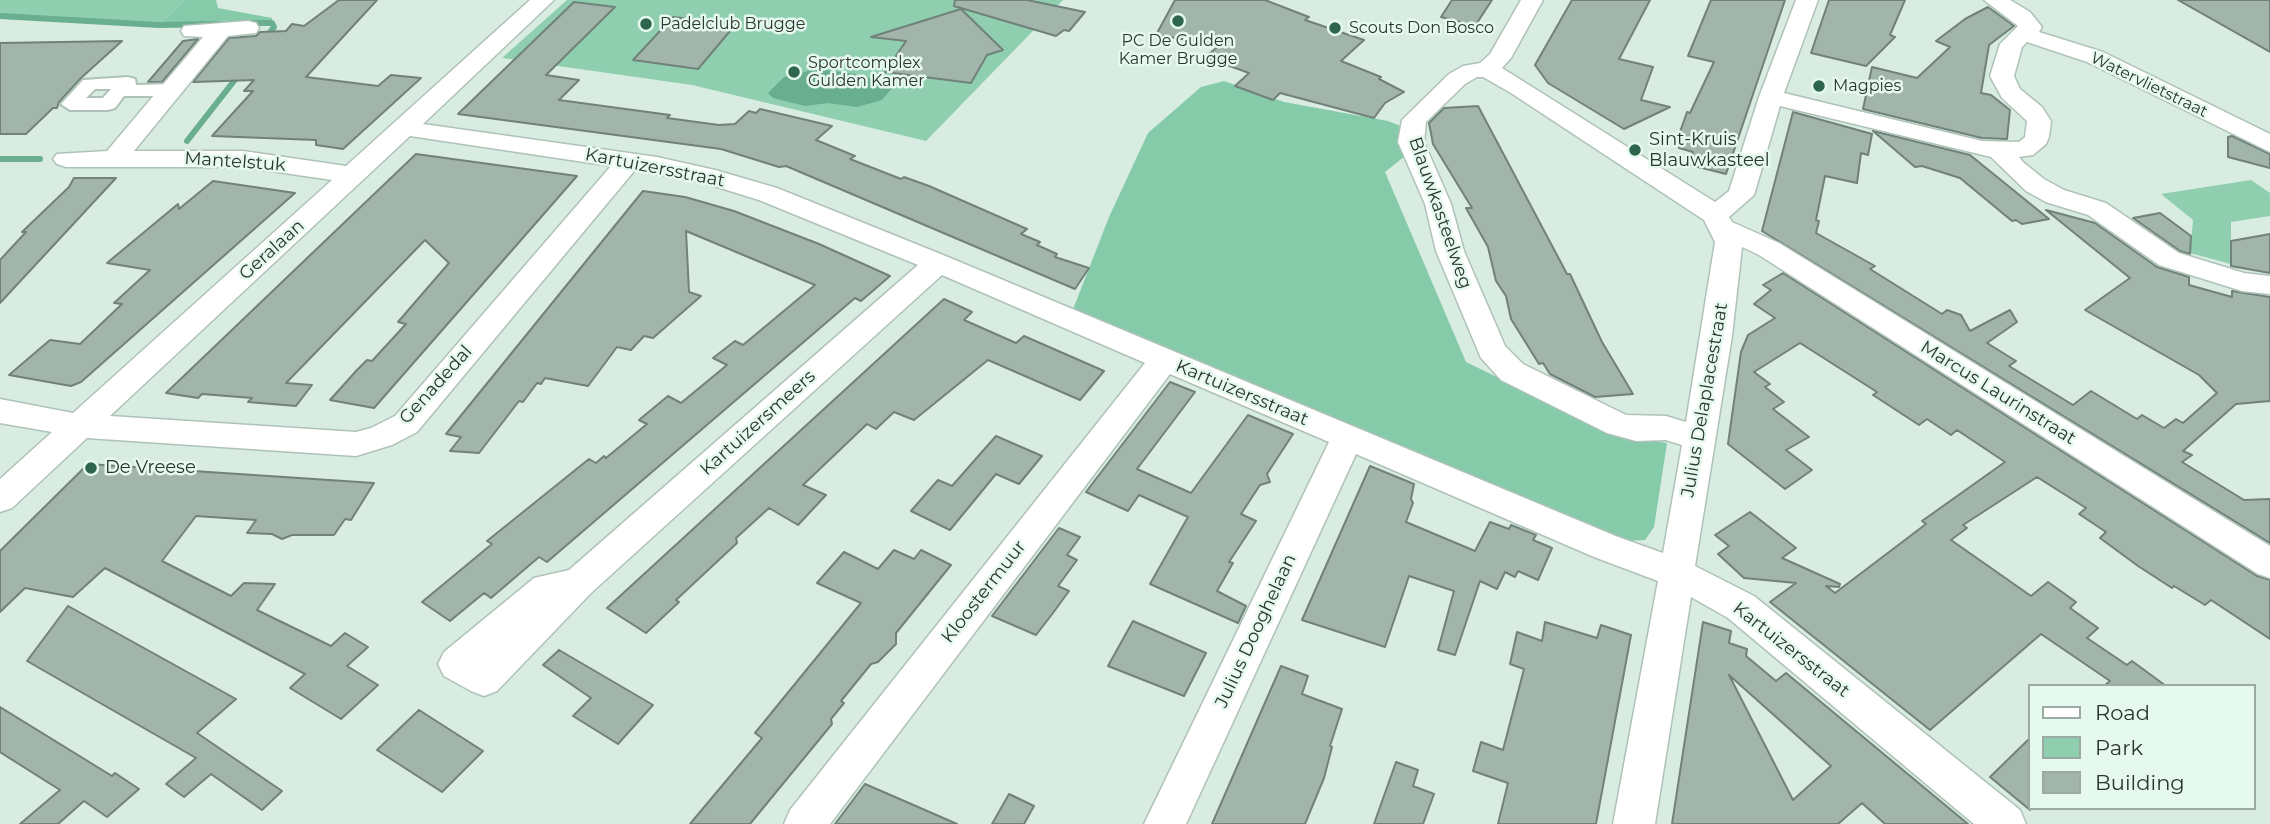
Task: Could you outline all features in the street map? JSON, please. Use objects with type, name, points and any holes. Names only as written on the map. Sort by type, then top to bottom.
[{"type":"street","name":"Geralaan","points":[[0,499],[543,0]]},
{"type":"street","points":[[1532,0],[1499,58],[1487,69],[1691,197],[1720,221],[1741,195],[1770,97],[1807,0]]},
{"type":"street","points":[[1770,97],[2000,152],[2024,150],[2033,144],[2037,137],[2039,121],[2033,112],[2010,93],[2002,76],[2011,44],[2031,27],[2022,17],[1995,0]]},
{"type":"street","points":[[192,31],[248,28]]},
{"type":"street","points":[[115,158],[222,29]]},
{"type":"street","name":"Watervlietstraat","points":[[2024,34],[2095,57],[2270,144]]},
{"type":"street","name":"Blauwkasteelweg","points":[[1487,69],[1471,71],[1457,79],[1419,113],[1411,126],[1411,142],[1438,204],[1450,251],[1492,351],[1512,372],[1618,425],[1636,429],[1666,428],[1699,438]]},
{"type":"street","points":[[119,92],[172,90]]},
{"type":"street","name":"Kartuizersstraat","points":[[403,128],[629,161],[706,175],[768,194],[939,262],[1347,438],[1606,547],[1676,573],[1741,607],[2005,824]]},
{"type":"street","points":[[2000,152],[2035,185],[2055,196],[2097,209],[2169,259],[2231,279],[2270,285]]},
{"type":"street","name":"Mantelstuk","points":[[66,159],[243,159],[354,175]]},
{"type":"street","name":"Genadedal","points":[[0,411],[80,426],[356,444],[382,437],[406,424],[629,161]]},
{"type":"street","name":"Julius Delaplacestraat","points":[[1634,824],[1729,255],[1729,242],[1720,221]]},
{"type":"street","name":"Marcus Laurinstraat","points":[[1720,221],[1769,249],[2270,564]]},
{"type":"street","name":"Kartuizersmeers","points":[[578,583],[939,262]]},
{"type":"street","name":"Kloostermuur","points":[[805,824],[1164,360]]},
{"type":"street","name":"Julius Dooghelaan","points":[[1165,824],[1347,438]]},
{"type":"green space","points":[[0,0],[185,0],[162,23],[0,14]]},
{"type":"green space","name":"Sportcomplex Gulden Kamer","points":[[567,0],[1063,0],[926,141],[692,85],[502,58]]},
{"type":"green space","points":[[2251,180],[2270,193],[2270,216],[2231,222],[2231,264],[2190,253],[2193,220],[2161,194]]},
{"type":"shaded area","points":[[185,0],[216,0],[218,8],[272,18],[272,21],[162,23]]},
{"type":"shaded area","points":[[816,69],[857,74],[891,82],[894,86],[882,100],[857,107],[828,103],[805,106],[773,98],[768,93],[784,77]]},
{"type":"shaded area","points":[[1224,81],[1284,102],[1388,121],[1403,127],[1405,156],[1385,172],[1466,362],[1618,436],[1667,443],[1654,527],[1645,540],[1626,541],[1072,312],[1109,217],[1148,133],[1201,87]]},
{"type":"building","points":[[339,0],[377,0],[306,77],[378,86],[391,75],[421,78],[343,149],[316,145],[316,140],[212,136],[253,91],[244,91],[254,80],[193,82],[229,38],[256,36],[260,32],[286,31],[292,24],[304,26]]},
{"type":"building","points":[[955,0],[1027,0],[1085,12],[1069,31],[1064,30],[1056,36],[954,6]]},
{"type":"building","points":[[1175,0],[1265,0],[1309,17],[1305,20],[1364,40],[1341,61],[1381,77],[1379,79],[1404,92],[1385,103],[1374,118],[1280,93],[1273,100],[1235,86],[1249,73],[1205,57],[1220,45],[1156,35]]},
{"type":"building","points":[[1452,0],[1492,0],[1475,26],[1441,17]]},
{"type":"building","points":[[1572,0],[1650,0],[1619,59],[1653,67],[1641,100],[1670,107],[1624,129],[1548,83],[1535,65]]},
{"type":"building","points":[[1711,0],[1785,0],[1726,174],[1690,165],[1693,152],[1679,148],[1683,133],[1680,132],[1687,112],[1690,113],[1714,62],[1688,56]]},
{"type":"building","points":[[1829,0],[1905,0],[1890,35],[1895,37],[1866,66],[1811,53]]},
{"type":"building","points":[[2178,0],[2270,0],[2270,52]]},
{"type":"building","points":[[574,2],[615,7],[546,75],[579,80],[559,100],[670,115],[667,118],[719,125],[735,124],[749,111],[756,113],[760,109],[832,126],[816,140],[855,156],[850,159],[901,179],[904,177],[929,186],[1027,229],[1021,234],[1040,242],[1037,245],[1057,254],[1055,257],[1089,268],[1075,289],[786,166],[779,167],[721,149],[458,114]]},
{"type":"building","points":[[1988,7],[2014,26],[1989,45],[1981,93],[1991,95],[2010,110],[2007,139],[1982,138],[1863,109],[1872,67],[1917,78],[1950,47],[1936,41],[1965,19]]},
{"type":"building","points":[[961,9],[1003,50],[987,55],[971,83],[885,72],[906,41],[871,37]]},
{"type":"building","points":[[673,17],[736,24],[698,69],[633,60]]},
{"type":"building","points":[[198,39],[162,82],[148,82],[183,41]]},
{"type":"building","points":[[122,41],[81,78],[59,102],[57,108],[53,108],[26,134],[0,134],[0,43]]},
{"type":"building","points":[[1478,106],[1567,274],[1570,274],[1602,342],[1633,394],[1595,397],[1550,374],[1543,363],[1539,364],[1511,319],[1506,296],[1496,281],[1488,247],[1466,208],[1472,208],[1433,144],[1429,123],[1444,108]]},
{"type":"building","points":[[1793,112],[1872,134],[1868,155],[1861,153],[1857,183],[1825,176],[1816,233],[1875,266],[1870,269],[1942,314],[1947,310],[1961,315],[1970,331],[2010,310],[2017,322],[1987,343],[2016,361],[2009,366],[2073,405],[2091,391],[2137,419],[2142,415],[2164,428],[2176,419],[2183,423],[2217,393],[2199,375],[2085,310],[2130,278],[2046,210],[2095,223],[2157,267],[2189,277],[2189,285],[2232,297],[2232,291],[2270,297],[2270,401],[2236,404],[2183,451],[2192,455],[2182,462],[2244,500],[2270,499],[2270,543],[1762,231]]},
{"type":"building","points":[[1873,131],[1970,155],[2049,219],[2022,224],[2016,220],[2012,221],[1960,178],[1922,166],[1915,167]]},
{"type":"building","points":[[2232,136],[2270,154],[2270,168],[2228,157],[2228,137]]},
{"type":"building","points":[[416,154],[577,176],[374,408],[330,400],[367,360],[372,361],[406,324],[398,322],[449,263],[425,240],[286,383],[312,385],[296,406],[248,402],[252,398],[202,394],[198,398],[166,393]]},
{"type":"building","points":[[74,178],[116,178],[0,303],[0,260],[26,232],[22,232],[69,187]]},
{"type":"building","points":[[213,181],[295,193],[81,382],[71,386],[9,375],[50,340],[80,344],[122,304],[114,303],[150,270],[107,263],[178,204],[179,209]]},
{"type":"building","points":[[643,191],[685,197],[734,211],[819,244],[890,276],[861,301],[855,298],[547,562],[539,557],[491,598],[484,593],[450,621],[422,602],[492,544],[487,541],[589,459],[596,463],[604,456],[606,458],[647,424],[639,420],[668,396],[681,403],[727,365],[713,358],[735,341],[743,345],[815,285],[686,231],[689,292],[701,296],[653,338],[644,336],[631,350],[617,347],[588,386],[545,378],[541,384],[537,383],[523,402],[519,401],[479,453],[450,451],[461,437],[446,434]]},
{"type":"building","points":[[2160,213],[2191,236],[2190,254],[2180,251],[2133,218]]},
{"type":"building","points":[[2270,234],[2270,273],[2231,266],[2231,241]]},
{"type":"building","points":[[1783,273],[2257,576],[2270,580],[2270,639],[2211,600],[2205,605],[2138,566],[2100,538],[2106,532],[2079,514],[2086,508],[2037,477],[1963,525],[1967,528],[1951,540],[2031,596],[2048,582],[2076,602],[2070,608],[2098,628],[2087,638],[2127,665],[2132,661],[2163,684],[2106,684],[2110,681],[2041,634],[1930,730],[1770,602],[1796,583],[1744,578],[1718,554],[1729,546],[1715,535],[1750,512],[1796,548],[1782,558],[1840,584],[1839,587],[1826,586],[1835,593],[1926,524],[1922,521],[2005,462],[1957,430],[1951,435],[1927,419],[1919,425],[1873,395],[1877,392],[1800,343],[1754,372],[1770,384],[1765,387],[1784,402],[1773,409],[1809,437],[1786,450],[1812,470],[1785,489],[1728,444],[1741,352],[1748,335],[1775,318],[1754,304],[1771,290],[1763,285]]},
{"type":"building","points":[[944,299],[972,312],[964,320],[1016,343],[1024,336],[1104,371],[1080,400],[988,360],[914,420],[894,412],[876,429],[867,424],[803,485],[826,495],[798,525],[769,508],[736,538],[737,543],[676,600],[679,602],[646,633],[607,608]]},
{"type":"building","points":[[1170,382],[1195,392],[1137,469],[1191,493],[1248,415],[1293,434],[1267,474],[1270,482],[1260,485],[1241,514],[1256,521],[1229,562],[1233,563],[1217,591],[1246,606],[1238,623],[1150,584],[1188,517],[1139,495],[1128,511],[1086,492]]},
{"type":"building","points":[[996,436],[1042,456],[1019,484],[996,474],[950,530],[911,511],[938,480],[952,486]]},
{"type":"building","points":[[88,464],[374,483],[351,520],[345,519],[334,535],[292,535],[282,539],[272,534],[247,533],[256,520],[196,516],[162,561],[231,596],[244,583],[275,584],[257,610],[331,646],[345,633],[368,647],[347,666],[378,685],[341,719],[290,688],[305,674],[105,568],[73,597],[25,588],[0,612],[0,551]]},
{"type":"building","points":[[1370,466],[1414,484],[1411,499],[1413,503],[1406,522],[1475,551],[1490,522],[1509,529],[1511,525],[1536,535],[1533,540],[1552,548],[1538,580],[1518,571],[1515,577],[1505,572],[1497,589],[1480,581],[1455,655],[1438,650],[1454,591],[1409,576],[1385,647],[1302,620]]},
{"type":"building","points":[[1059,528],[1080,537],[1067,555],[1077,560],[1058,586],[1069,591],[1053,613],[1036,635],[992,616]]},
{"type":"building","points":[[894,550],[914,559],[921,550],[951,565],[896,633],[896,644],[878,662],[871,664],[841,701],[844,703],[831,719],[832,724],[750,824],[690,824],[762,738],[755,733],[861,603],[817,583],[844,552],[878,569]]},
{"type":"building","points":[[68,606],[236,699],[197,733],[282,791],[262,810],[211,774],[184,797],[166,784],[196,758],[27,661]]},
{"type":"building","points":[[1133,621],[1206,653],[1184,696],[1108,666]]},
{"type":"building","points":[[1545,622],[1597,638],[1601,625],[1631,635],[1596,824],[1498,824],[1508,783],[1473,771],[1481,742],[1503,750],[1524,669],[1510,664],[1517,632],[1542,641]]},
{"type":"building","points":[[1703,622],[1731,631],[1729,643],[1747,649],[1746,656],[1776,681],[1786,673],[1968,824],[1885,824],[1862,803],[1838,824],[1672,824]],"holes":[[[1729,675],[1831,766],[1793,800]]]},
{"type":"building","points":[[559,650],[653,705],[618,744],[573,716],[591,698],[543,665]]},
{"type":"building","points":[[1281,666],[1308,676],[1302,694],[1342,709],[1330,746],[1332,747],[1324,778],[1305,824],[1212,824]]},
{"type":"building","points":[[0,707],[112,776],[115,773],[139,789],[107,817],[84,801],[58,824],[20,824],[60,790],[0,752]]},
{"type":"building","points":[[419,710],[483,751],[442,792],[377,750]]},
{"type":"building","points":[[2028,740],[2028,808],[1990,777]]},
{"type":"building","points":[[1396,762],[1418,770],[1413,786],[1434,794],[1423,824],[1374,824]]},
{"type":"building","points":[[865,784],[902,800],[957,824],[835,824]]},
{"type":"building","points":[[1009,794],[1034,806],[1024,824],[992,824]]},
{"type":"waterway","points":[[0,16],[159,25],[218,24]]},
{"type":"waterway","points":[[245,23],[272,23],[274,27],[265,39]]},
{"type":"waterway","points":[[187,141],[241,72]]},
{"type":"waterway","points":[[0,159],[40,159]]},
{"type":"place","name":"PC De Gulden Kamer Brugge","points":[[1178,21]]},
{"type":"place","name":"Padelclub Brugge","points":[[646,24]]},
{"type":"place","name":"Scouts Don Bosco","points":[[1335,28]]},
{"type":"place","name":"Sportcomplex Gulden Kamer","points":[[794,72]]},
{"type":"place","name":"Magpies","points":[[1819,86]]},
{"type":"place","name":"Sint-Kruis Blauwkasteel","points":[[1635,150]]},
{"type":"place","name":"De Vreese","points":[[91,468]]}]
